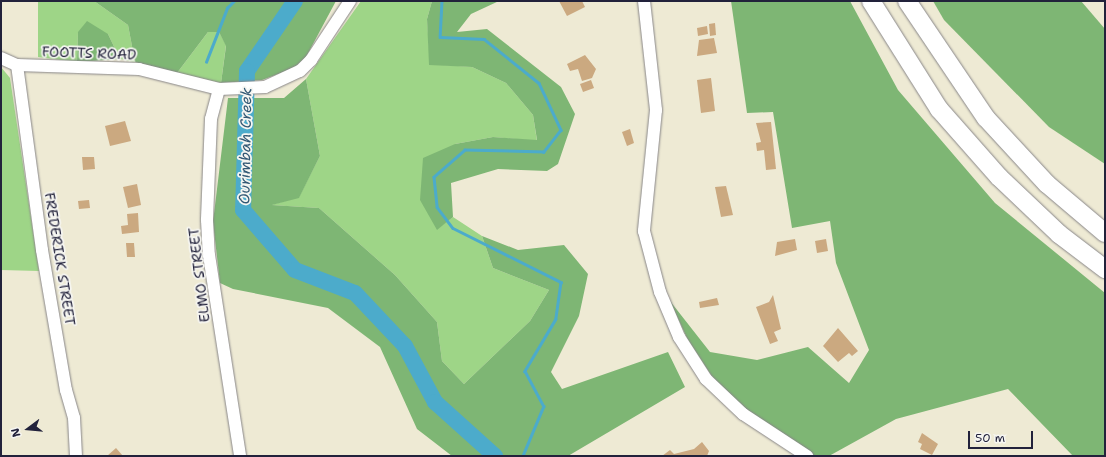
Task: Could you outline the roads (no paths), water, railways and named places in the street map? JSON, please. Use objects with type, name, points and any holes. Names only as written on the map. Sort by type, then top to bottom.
[{"type":"highway","points":[[871,1],[939,109],[999,177],[1059,234],[1105,269]]},
{"type":"highway","points":[[907,1],[986,118],[1047,184],[1105,233]]},
{"type":"street","name":"FOOTTS ROAD","points":[[1,58],[17,65],[139,69],[224,89],[265,87],[300,71],[311,60],[350,1]]},
{"type":"street","points":[[644,1],[656,110],[644,231],[660,292],[679,337],[706,379],[743,414],[807,456]]},
{"type":"street","name":"FREDERICK STREET","points":[[17,65],[42,250],[66,390],[74,418],[76,456]]},
{"type":"street","name":"ELMO STREET","points":[[224,89],[211,119],[208,234],[240,456]]},
{"type":"waterway","points":[[206,62],[227,8],[234,1]]},
{"type":"waterway","name":"Ourimbah Creek","points":[[295,1],[247,71],[243,210],[295,270],[355,293],[405,346],[435,402],[495,456]]},
{"type":"waterway","points":[[442,1],[440,37],[484,39],[539,83],[561,130],[544,152],[465,150],[434,177],[437,207],[453,228],[561,282],[556,319],[525,371],[544,406],[523,456]]}]
